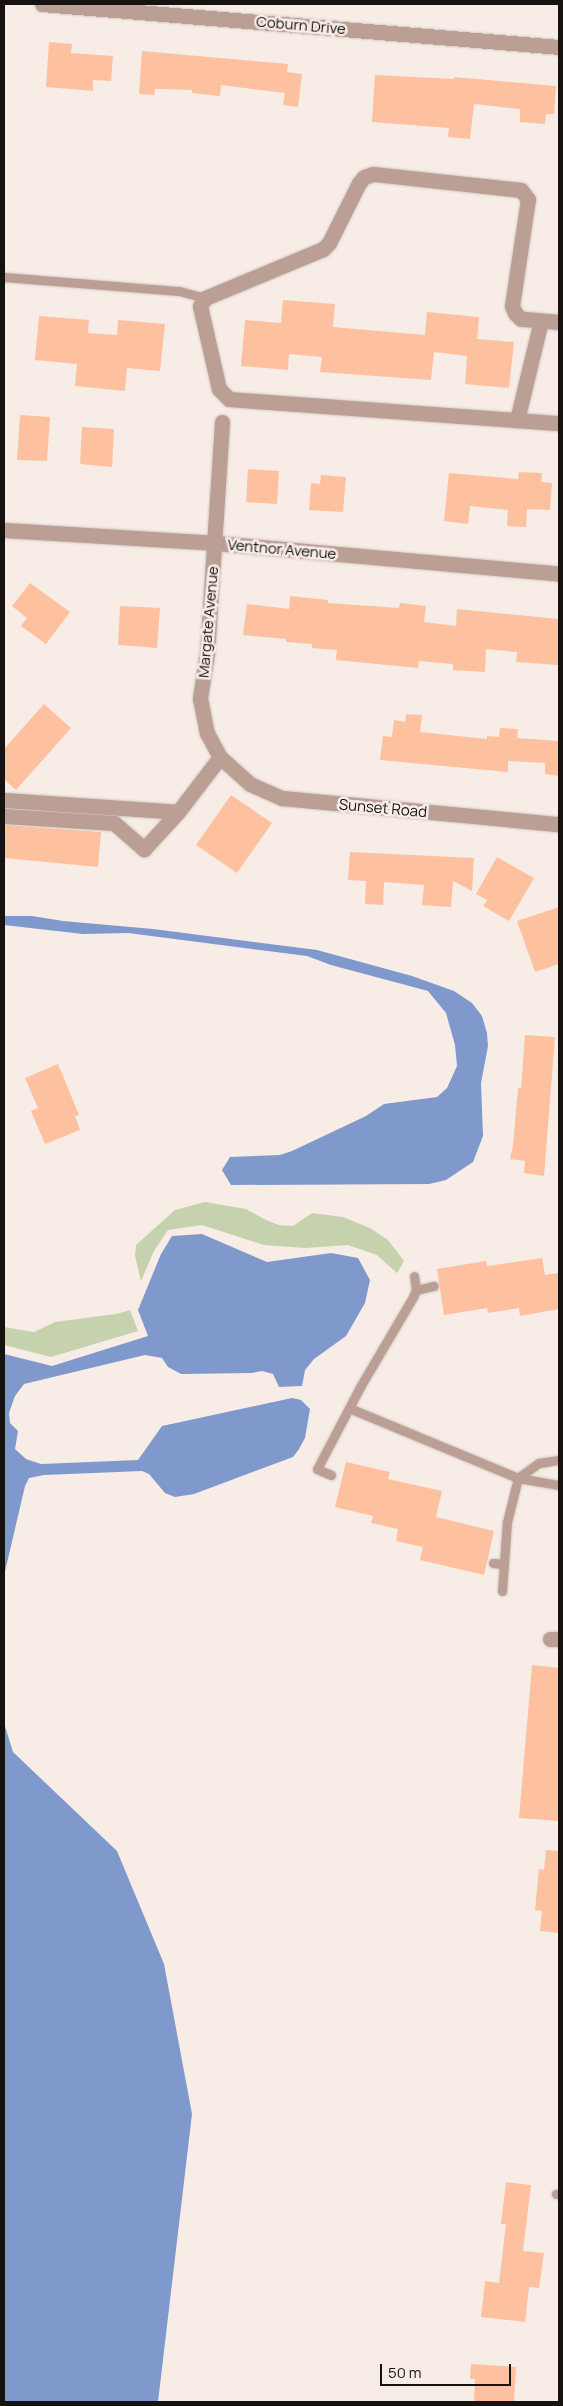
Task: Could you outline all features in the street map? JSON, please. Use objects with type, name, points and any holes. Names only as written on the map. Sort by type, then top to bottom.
[{"type":"street","name":"Coburn Drive","points":[[42,4],[559,47]]},
{"type":"street","points":[[559,322],[521,319],[515,313],[512,306],[528,199],[521,190],[373,174],[364,177],[359,182],[329,243],[323,248],[206,298],[200,306],[200,313],[219,390],[229,399],[559,423]]},
{"type":"street","points":[[517,420],[541,321]]},
{"type":"street","name":"Margate Avenue","points":[[220,757],[207,733],[200,698],[207,653],[222,422]]},
{"type":"street","name":"Ventnor Avenue","points":[[4,530],[215,544],[559,574]]},
{"type":"street","points":[[4,816],[114,823],[144,849],[178,812],[220,757]]},
{"type":"street","name":"Sunset Road","points":[[220,757],[250,784],[282,798],[559,824]]},
{"type":"street","points":[[4,800],[178,812]]},
{"type":"lane","points":[[4,277],[179,291],[206,298]]},
{"type":"lane","points":[[331,1475],[317,1468],[348,1408],[416,1290],[414,1276]]},
{"type":"lane","points":[[416,1290],[434,1286]]},
{"type":"lane","points":[[348,1408],[518,1478],[559,1485]]},
{"type":"lane","points":[[502,1591],[509,1510],[518,1478],[539,1463],[559,1460]]},
{"type":"lane","points":[[493,1563],[504,1564]]},
{"type":"green space","points":[[205,1202],[246,1209],[279,1225],[293,1226],[312,1213],[343,1217],[370,1228],[388,1240],[404,1261],[396,1275],[397,1273],[377,1255],[348,1245],[305,1248],[264,1245],[202,1225],[168,1230],[154,1251],[141,1281],[135,1256],[136,1245],[175,1210]]},
{"type":"green space","points":[[130,1310],[138,1331],[51,1357],[4,1345],[4,1327],[34,1332],[55,1322],[116,1314]]},
{"type":"water","points":[[4,916],[32,916],[63,921],[153,929],[317,950],[412,976],[454,991],[472,1003],[482,1016],[487,1033],[488,1046],[481,1083],[483,1136],[473,1162],[446,1180],[429,1184],[231,1185],[222,1170],[230,1157],[280,1155],[366,1116],[384,1104],[437,1097],[447,1088],[457,1066],[455,1045],[446,1013],[428,991],[331,965],[307,956],[128,933],[83,934],[4,925]]},
{"type":"water","points":[[202,1234],[267,1262],[331,1253],[358,1258],[370,1280],[365,1303],[346,1336],[314,1359],[305,1370],[302,1386],[279,1387],[273,1374],[262,1371],[252,1373],[181,1374],[168,1367],[162,1358],[145,1355],[24,1384],[15,1396],[9,1413],[10,1423],[18,1431],[15,1449],[26,1459],[41,1464],[138,1460],[162,1426],[292,1398],[301,1400],[310,1409],[305,1438],[299,1449],[293,1457],[194,1494],[175,1497],[165,1493],[149,1474],[142,1471],[44,1475],[29,1478],[25,1486],[4,1576],[4,1354],[52,1366],[148,1336],[138,1310],[161,1254],[172,1236]]},
{"type":"water","points":[[4,1723],[13,1752],[117,1851],[164,1964],[192,2114],[158,2402],[4,2402]]},
{"type":"building","points":[[49,42],[72,44],[71,53],[113,56],[111,81],[93,80],[93,91],[46,87]]},
{"type":"building","points":[[142,51],[288,64],[287,72],[302,74],[298,107],[283,105],[285,93],[221,85],[220,96],[192,93],[192,90],[162,89],[155,89],[154,95],[139,94]]},
{"type":"building","points":[[375,75],[454,79],[454,77],[556,86],[554,114],[546,114],[545,124],[520,122],[520,109],[474,104],[470,139],[448,137],[449,128],[372,122]]},
{"type":"building","points":[[283,300],[335,304],[333,327],[425,335],[427,312],[479,317],[477,339],[514,342],[509,388],[465,384],[467,356],[434,352],[431,380],[320,372],[322,357],[289,354],[288,370],[241,366],[245,320],[281,323]]},
{"type":"building","points":[[39,316],[89,320],[88,333],[117,335],[118,320],[165,324],[160,371],[127,368],[125,391],[75,386],[77,364],[35,360]]},
{"type":"building","points":[[20,415],[50,417],[47,461],[17,460]]},
{"type":"building","points":[[82,427],[114,429],[112,467],[80,464]]},
{"type":"building","points":[[248,469],[279,471],[277,504],[246,502]]},
{"type":"building","points":[[519,472],[542,473],[541,482],[552,483],[550,510],[527,509],[526,527],[507,526],[508,510],[470,506],[468,524],[444,521],[449,473],[518,479]]},
{"type":"building","points":[[321,475],[346,477],[343,512],[309,510],[311,483],[320,484]]},
{"type":"building","points":[[30,583],[70,612],[46,644],[21,626],[27,618],[12,606]]},
{"type":"building","points":[[290,596],[328,600],[328,603],[399,608],[400,603],[426,606],[424,622],[456,626],[457,609],[559,619],[558,665],[516,662],[517,652],[486,649],[485,672],[453,670],[453,664],[419,661],[418,668],[336,660],[337,650],[312,648],[312,644],[286,642],[286,639],[243,635],[247,604],[289,609]]},
{"type":"building","points":[[120,606],[160,608],[157,648],[118,645]]},
{"type":"building","points":[[44,704],[71,728],[16,790],[4,779],[4,749]]},
{"type":"building","points":[[406,714],[422,715],[420,732],[487,739],[487,736],[499,737],[500,728],[518,729],[517,738],[559,741],[559,776],[545,774],[545,763],[508,761],[508,772],[380,760],[383,736],[392,737],[394,720],[405,722]]},
{"type":"building","points":[[231,795],[272,823],[237,873],[196,845]]},
{"type":"building","points":[[4,825],[101,832],[98,867],[4,858]]},
{"type":"building","points":[[350,852],[474,858],[472,891],[453,881],[451,907],[422,905],[424,885],[384,882],[383,905],[365,904],[366,881],[348,880]]},
{"type":"building","points":[[497,857],[534,878],[509,921],[483,906],[487,900],[476,894]]},
{"type":"building","points":[[559,907],[559,964],[535,972],[517,921]]},
{"type":"building","points":[[525,1035],[555,1037],[544,1176],[524,1173],[525,1161],[510,1159],[518,1088],[521,1088]]},
{"type":"building","points":[[58,1064],[79,1115],[75,1116],[80,1130],[45,1144],[31,1111],[38,1108],[25,1078]]},
{"type":"building","points":[[542,1258],[545,1275],[559,1273],[559,1309],[520,1316],[519,1308],[488,1313],[487,1308],[444,1315],[437,1269],[486,1261],[487,1266]]},
{"type":"building","points":[[346,1462],[390,1472],[388,1479],[442,1491],[436,1517],[494,1531],[484,1575],[420,1560],[423,1547],[396,1541],[398,1529],[371,1523],[373,1516],[335,1507]]},
{"type":"building","points":[[532,1665],[559,1668],[559,1821],[519,1818]]},
{"type":"building","points":[[546,1850],[559,1851],[559,1933],[540,1931],[542,1911],[535,1910],[539,1869],[544,1870]]},
{"type":"building","points":[[506,2182],[531,2185],[523,2251],[544,2253],[539,2288],[529,2287],[525,2322],[481,2317],[485,2281],[499,2283],[506,2224],[501,2224]]},
{"type":"building","points":[[471,2364],[516,2367],[514,2402],[474,2402],[475,2379],[470,2379]]}]
